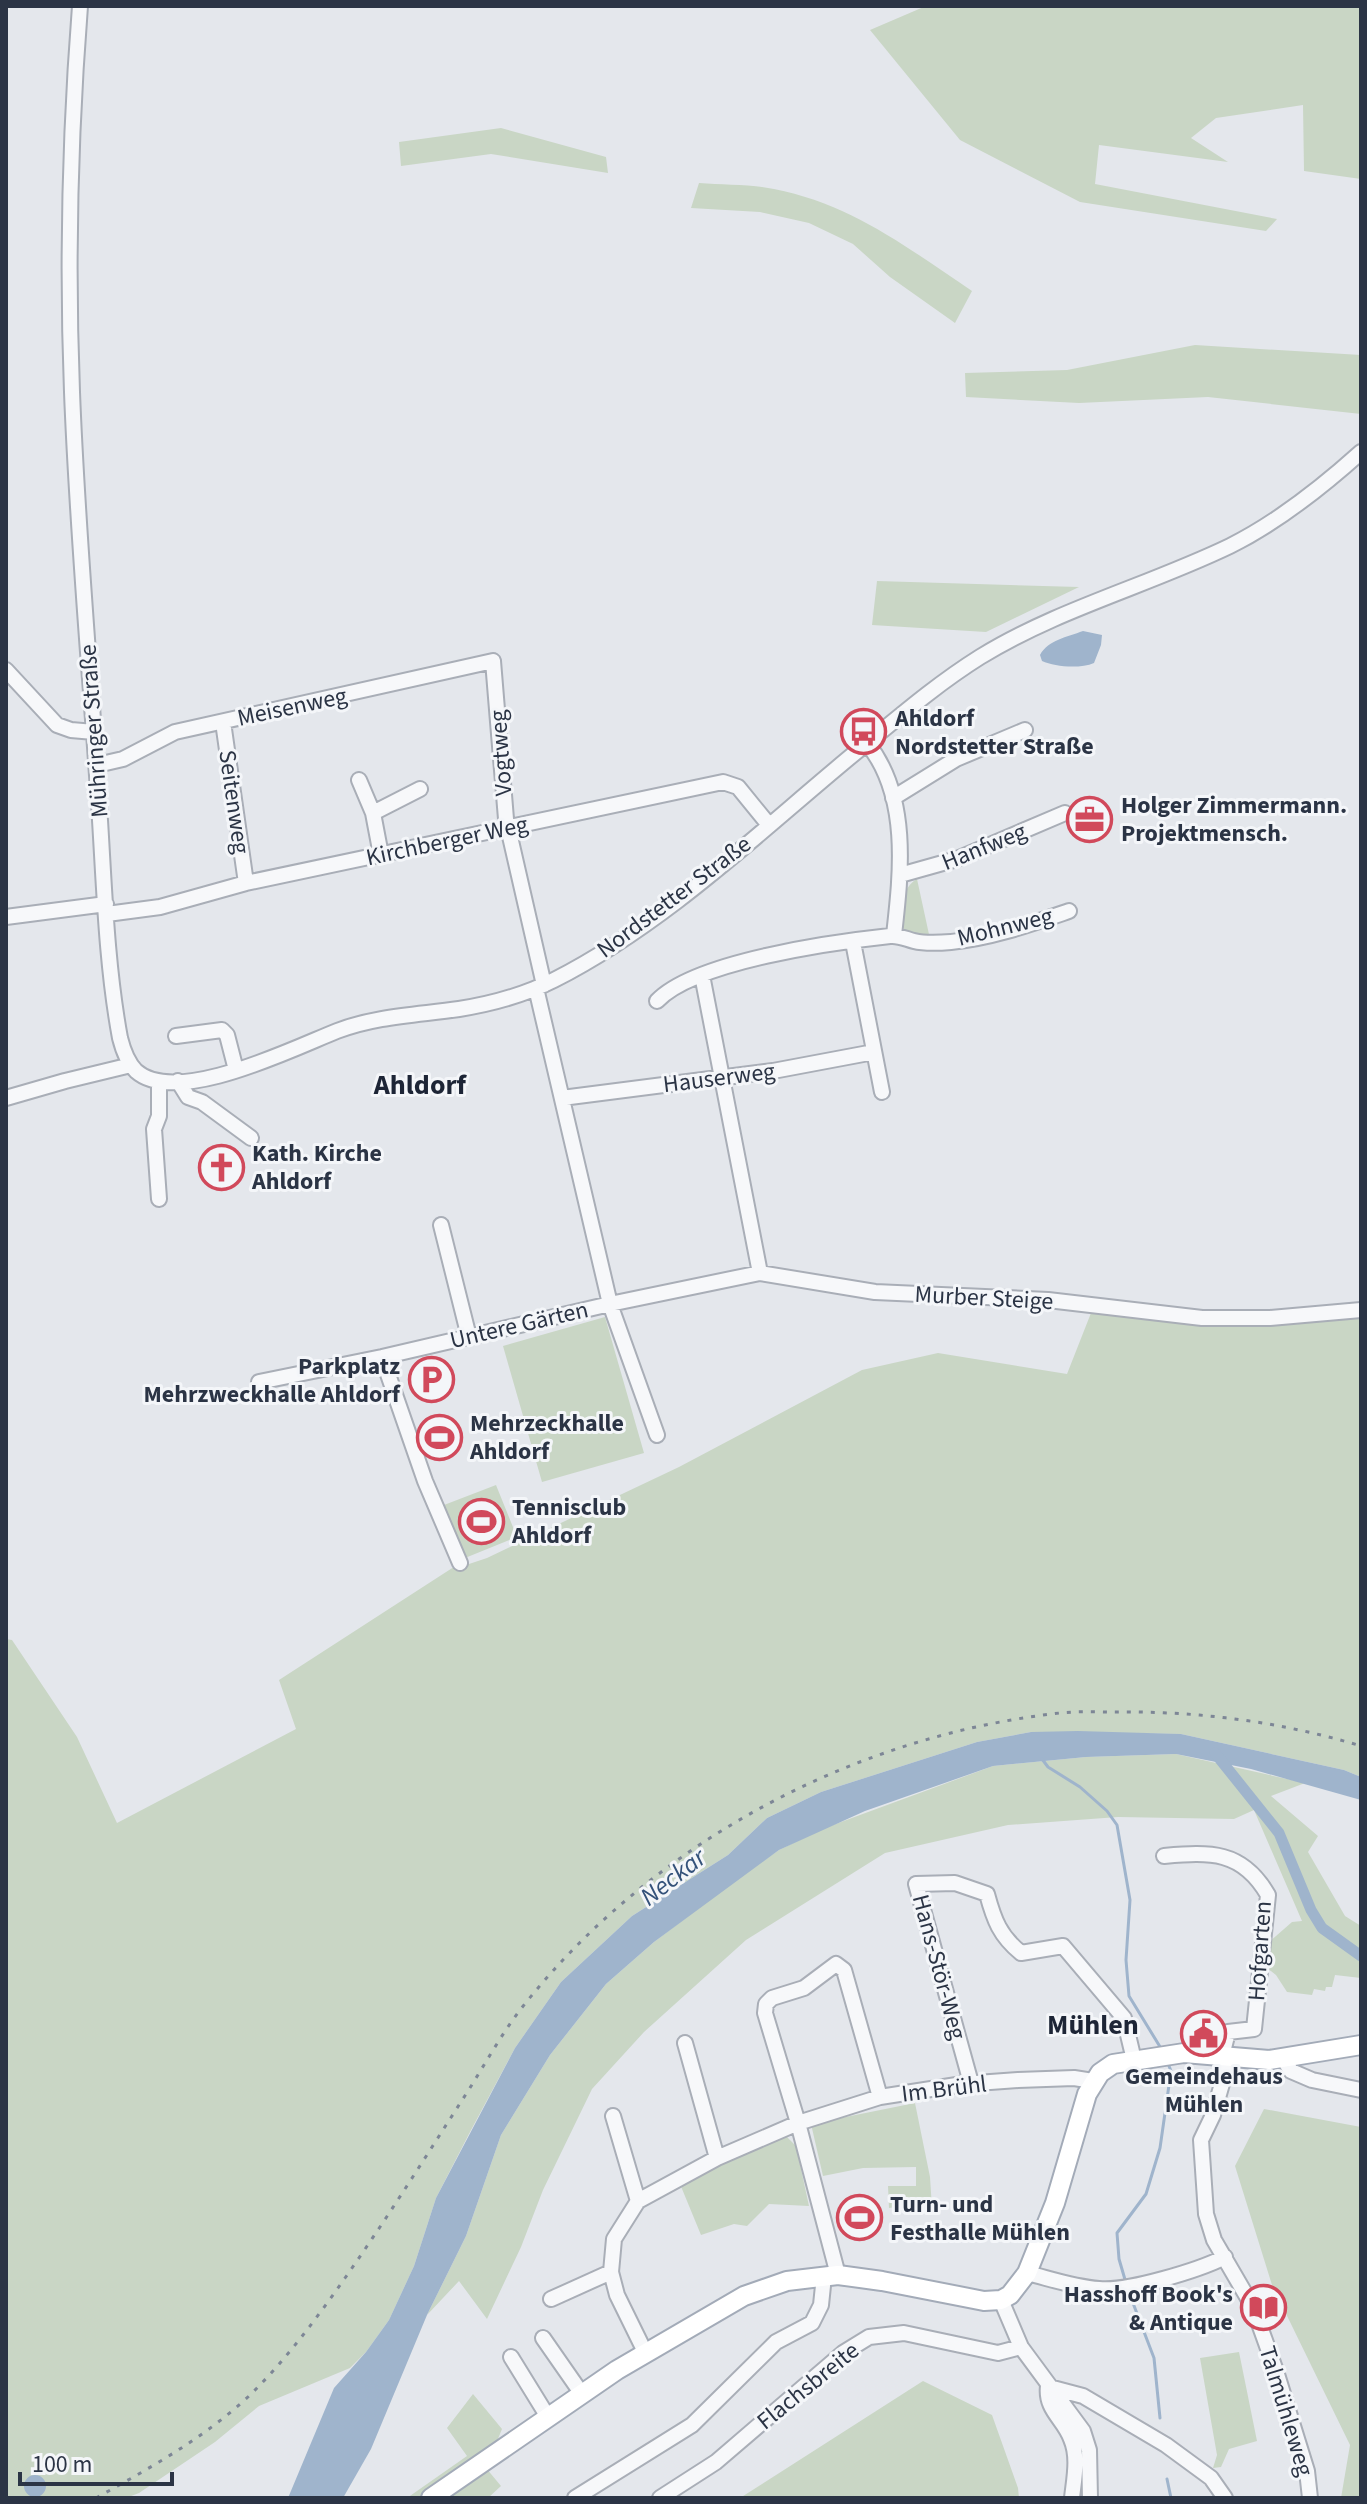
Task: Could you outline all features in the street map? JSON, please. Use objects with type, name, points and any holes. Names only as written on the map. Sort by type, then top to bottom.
[{"type":"main road","points":[[431,2498],[645,2352],[744,2296],[787,2281],[831,2276],[882,2281],[984,2301],[1001,2300],[1020,2285],[1027,2273],[1055,2203],[1087,2094],[1093,2081],[1113,2064],[1179,2054],[1283,2058],[1361,2045]]},
{"type":"street","name":"Mühringer Straße","points":[[80,6],[71,167],[72,393],[107,909],[120,1038],[131,1065]]},
{"type":"street","name":"Nordstetter Straße","points":[[159,1082],[236,1070],[280,1057],[360,1023],[483,1005],[540,986],[598,955],[644,925],[913,704],[974,660],[1061,615],[1234,544],[1291,508],[1361,452]]},
{"type":"street","name":"Meisenweg","points":[[97,765],[123,759],[175,732],[493,661]]},
{"type":"street","name":"Vogtweg","points":[[493,661],[508,829],[540,986]]},
{"type":"street","points":[[6,670],[57,725],[94,732]]},
{"type":"street","name":"Seitenweg","points":[[223,722],[246,883]]},
{"type":"street","points":[[893,798],[956,759],[1025,730]]},
{"type":"street","points":[[657,1001],[666,991],[702,975],[787,953],[894,935],[900,875],[893,798],[884,766],[867,743]]},
{"type":"street","points":[[359,780],[373,813],[381,855]]},
{"type":"street","name":"Kirchberger Weg","points":[[6,917],[160,907],[246,883],[723,782],[738,787],[769,825]]},
{"type":"street","points":[[373,813],[420,789]]},
{"type":"street","name":"Hanfweg","points":[[900,875],[957,859],[1065,813]]},
{"type":"street","name":"Mohnweg","points":[[894,935],[927,943],[961,941],[1012,930],[1069,911]]},
{"type":"street","points":[[853,942],[882,1092]]},
{"type":"street","points":[[702,975],[760,1273]]},
{"type":"street","points":[[540,986],[562,1098],[610,1304],[657,1435]]},
{"type":"street","points":[[176,1036],[222,1030],[227,1035],[236,1070]]},
{"type":"street","name":"Hauserweg","points":[[562,1098],[773,1071],[874,1052]]},
{"type":"street","points":[[6,1098],[131,1065],[140,1074],[159,1082],[159,1116],[154,1129],[159,1199]]},
{"type":"street","points":[[178,1081],[188,1097],[202,1102],[251,1138]]},
{"type":"street","points":[[441,1225],[469,1337]]},
{"type":"street","name":"Murber Steige","points":[[610,1304],[760,1273],[875,1292],[1048,1300],[1211,1319],[1281,1318],[1361,1310]]},
{"type":"street","name":"Untere Gärten","points":[[259,1382],[610,1304]]},
{"type":"street","points":[[382,1357],[425,1481],[460,1563]]},
{"type":"street","name":"Hofgarten","points":[[1164,1856],[1203,1852],[1229,1858],[1253,1875],[1268,1895],[1254,2029],[1228,2032],[1226,2056]]},
{"type":"street","name":"Hans-Stör-Weg","points":[[971,2083],[916,1884],[955,1883],[987,1894],[1005,1940],[1021,1953],[1063,1946],[1124,2018],[1134,2060]]},
{"type":"street","points":[[831,2276],[798,2123],[765,2013],[766,2004],[772,1998],[804,1988],[836,1964],[844,1970],[880,2097]]},
{"type":"street","points":[[685,2043],[717,2158]]},
{"type":"street","name":"Talmühleweg","points":[[1226,2056],[1213,2115],[1201,2140],[1206,2214],[1214,2240],[1253,2307],[1307,2471],[1310,2498]]},
{"type":"street","points":[[1283,2058],[1291,2071],[1312,2080],[1361,2090]]},
{"type":"street","name":"Im Brühl","points":[[645,2352],[617,2295],[611,2272],[614,2239],[638,2201],[717,2158],[798,2123],[880,2097],[971,2083],[1059,2078],[1093,2081]]},
{"type":"street","points":[[613,2116],[638,2201]]},
{"type":"street","points":[[1027,2273],[1067,2284],[1103,2289],[1202,2269],[1225,2257]]},
{"type":"street","points":[[551,2299],[611,2272]]},
{"type":"street","name":"Flachsbreite","points":[[575,2498],[692,2425],[776,2342],[812,2323],[831,2276]]},
{"type":"street","points":[[1001,2300],[1021,2347],[1083,2431],[1089,2450],[1090,2498]]},
{"type":"street","name":"Flachsbreite","points":[[660,2498],[716,2462],[843,2353],[869,2337],[904,2333],[998,2353],[1021,2347]]},
{"type":"street","points":[[543,2338],[582,2394]]},
{"type":"street","points":[[511,2357],[548,2417]]},
{"type":"street","points":[[1048,2386],[1049,2405],[1071,2437],[1074,2450],[1072,2498]]},
{"type":"street","points":[[1048,2386],[1083,2396],[1166,2445],[1211,2478],[1225,2498]]},
{"type":"green space","points":[[926,6],[1361,6],[1361,179],[1304,171],[1303,105],[1216,118],[1191,138],[1228,162],[1099,145],[1095,184],[1277,219],[1266,231],[1080,202],[960,140],[870,30]]},
{"type":"green space","points":[[501,128],[606,157],[608,173],[491,154],[401,166],[399,142]]},
{"type":"green space","points":[[699,183],[765,187],[828,205],[878,230],[972,291],[955,323],[890,277],[853,244],[809,223],[760,212],[691,208]]},
{"type":"green space","points":[[1195,345],[1361,355],[1361,414],[1208,397],[1079,403],[966,397],[965,373],[1067,370]]},
{"type":"green space","points":[[877,581],[1079,587],[986,632],[872,625]]},
{"type":"green space","points":[[917,879],[930,939],[905,932],[903,926],[901,911],[904,895]]},
{"type":"green space","points":[[1091,1313],[1247,1323],[1361,1314],[1361,1777],[1344,1770],[1181,1734],[1031,1732],[977,1742],[821,1792],[767,1818],[728,1855],[632,1916],[561,1982],[515,2048],[436,2198],[414,2266],[389,2320],[350,2368],[259,2406],[215,2442],[139,2493],[126,2498],[6,2498],[6,1639],[12,1640],[77,1737],[117,1823],[296,1729],[279,1680],[460,1563],[469,1564],[487,1558],[679,1467],[862,1370],[938,1353],[1067,1374]]},
{"type":"green space","points":[[605,1317],[644,1453],[542,1482],[503,1346]]},
{"type":"green space","name":"Tennisclub Ahldorf","points":[[496,1485],[517,1537],[465,1558],[444,1505]]},
{"type":"green space","points":[[1176,1754],[1305,1783],[1271,1796],[1318,1836],[1308,1852],[1345,1916],[1361,1926],[1361,1978],[1335,1975],[1332,1987],[1326,1987],[1325,1991],[1314,1989],[1312,1995],[1287,1992],[1276,1975],[1267,1968],[1269,1942],[1292,1922],[1302,1921],[1254,1810],[1234,1819],[1118,1817],[1008,1825],[885,1853],[746,1940],[644,2032],[592,2089],[543,2190],[521,2247],[487,2319],[459,2281],[427,2315],[466,2236],[501,2135],[550,2055],[606,1984],[654,1942],[737,1879],[779,1850],[822,1829],[993,1766],[1086,1757]]},
{"type":"green space","points":[[915,2103],[930,2177],[932,2208],[897,2211],[897,2207],[889,2208],[888,2186],[916,2186],[916,2167],[863,2168],[823,2176],[811,2124]]},
{"type":"green space","points":[[1264,2109],[1361,2127],[1361,2498],[1341,2498],[1350,2445],[1272,2285],[1235,2166]]},
{"type":"green space","points":[[787,2137],[796,2146],[809,2206],[769,2204],[747,2226],[734,2224],[701,2235],[680,2184],[776,2138]]},
{"type":"green space","points":[[1239,2352],[1257,2441],[1229,2449],[1221,2467],[1213,2468],[1217,2455],[1200,2358]]},
{"type":"green space","points":[[923,2381],[992,2415],[1019,2498],[740,2498]]},
{"type":"green space","points":[[473,2394],[502,2429],[486,2468],[501,2486],[488,2498],[407,2498],[467,2456],[447,2428]]},
{"type":"water","points":[[1083,631],[1102,635],[1094,663],[1068,666],[1042,661],[1040,655],[1048,646]]},
{"type":"water","points":[[1031,1732],[1181,1734],[1344,1770],[1361,1777],[1361,1800],[1251,1769],[1176,1754],[1086,1757],[993,1766],[865,1811],[779,1850],[654,1942],[606,1984],[550,2055],[501,2135],[466,2236],[427,2315],[371,2449],[343,2498],[288,2498],[334,2388],[389,2320],[414,2266],[436,2198],[515,2048],[561,1982],[632,1916],[728,1855],[767,1818],[821,1792],[977,1742]]},
{"type":"water","points":[[35,2475],[43,2478],[46,2486],[43,2494],[35,2497],[27,2494],[24,2486],[27,2478]]},
{"type":"waterway","points":[[1215,1753],[1279,1833],[1311,1910],[1322,1928],[1361,1956]]},
{"type":"waterway","points":[[1042,1759],[1048,1767],[1080,1787],[1107,1811],[1117,1825],[1130,1900],[1126,1960],[1129,1996],[1162,2050]]},
{"type":"waterway","points":[[1126,2283],[1119,2259],[1117,2233],[1146,2194],[1160,2148],[1171,2071],[1167,2061]]},
{"type":"waterway","points":[[1128,2290],[1154,2358],[1160,2418]]},
{"type":"waterway","points":[[1167,2479],[1171,2498]]},
{"type":"railway","points":[[96,2498],[195,2439],[262,2383],[288,2354],[361,2255],[520,2010],[572,1951],[630,1897],[693,1849],[761,1808],[832,1773],[906,1746],[982,1726],[1060,1713],[1147,1712],[1209,1716],[1271,1724],[1361,1746]]},
{"type":"place","name":"Ahldorf Nordstetter Straße","points":[[864,732]]},
{"type":"place","name":"Holger Zimmermann. Projektmensch.","points":[[1090,819]]},
{"type":"place","name":"Kath. Kirche Ahldorf","points":[[221,1167]]},
{"type":"place","name":"Parkplatz Mehrzweckhalle Ahldorf","points":[[431,1380]]},
{"type":"place","name":"Mehrzeckhalle Ahldorf","points":[[439,1437]]},
{"type":"place","name":"Tennisclub Ahldorf","points":[[481,1521]]},
{"type":"place","name":"Gemeindehaus Mühlen","points":[[1204,2034]]},
{"type":"place","name":"Turn- und Festhalle Mühlen","points":[[859,2218]]},
{"type":"place","name":"Hasshoff Book's & Antique","points":[[1264,2308]]},
{"type":"district","name":"Ahldorf","points":[[420,1085]]},
{"type":"district","name":"Mühlen","points":[[1093,2025]]},
{"type":"water label","name":"Neckar","points":[[673,1877]]}]
